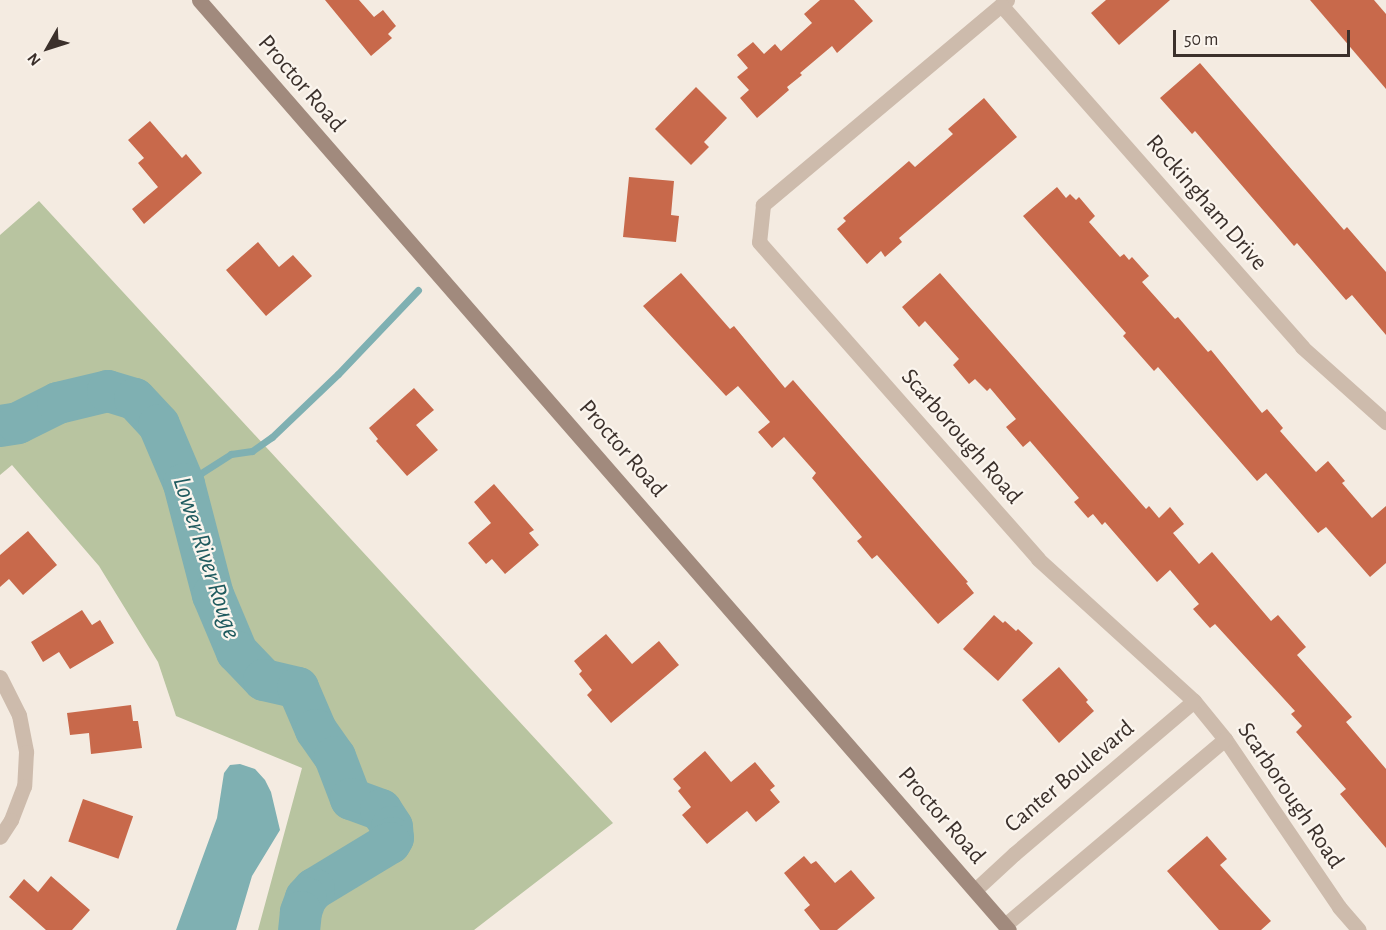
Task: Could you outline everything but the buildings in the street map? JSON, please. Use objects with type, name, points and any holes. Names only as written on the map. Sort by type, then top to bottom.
[{"type":"street","name":"Proctor Road","points":[[199,0],[1007,928]]},
{"type":"street","name":"Rockingham Drive","points":[[1004,2],[1302,347],[1386,422]]},
{"type":"street","name":"Scarborough Road","points":[[1004,2],[763,205],[759,242],[1038,559],[1194,701],[1225,739],[1339,907],[1359,930]]},
{"type":"street","points":[[0,677],[19,715],[26,752],[24,786],[11,820],[0,837]]},
{"type":"street","name":"Canter Boulevard","points":[[975,890],[1194,701]]},
{"type":"street","points":[[1007,928],[1225,739]]},
{"type":"green space","points":[[39,201],[613,823],[474,930],[258,930],[302,768],[176,716],[158,662],[99,566],[12,465],[0,475],[0,235]]},
{"type":"water","points":[[240,764],[255,769],[265,780],[271,792],[280,830],[252,876],[236,930],[176,930],[217,818],[224,773],[230,765]]},
{"type":"waterway","points":[[184,484],[231,454],[252,451],[272,437],[338,374],[418,290]]},
{"type":"waterway","name":"Lower River Rouge","points":[[0,426],[18,423],[58,403],[108,391],[135,399],[159,425],[184,484],[213,595],[237,652],[264,680],[298,688],[316,730],[335,757],[351,799],[381,810],[392,827],[393,838],[390,843],[314,889],[306,898],[301,912],[299,930]]}]
